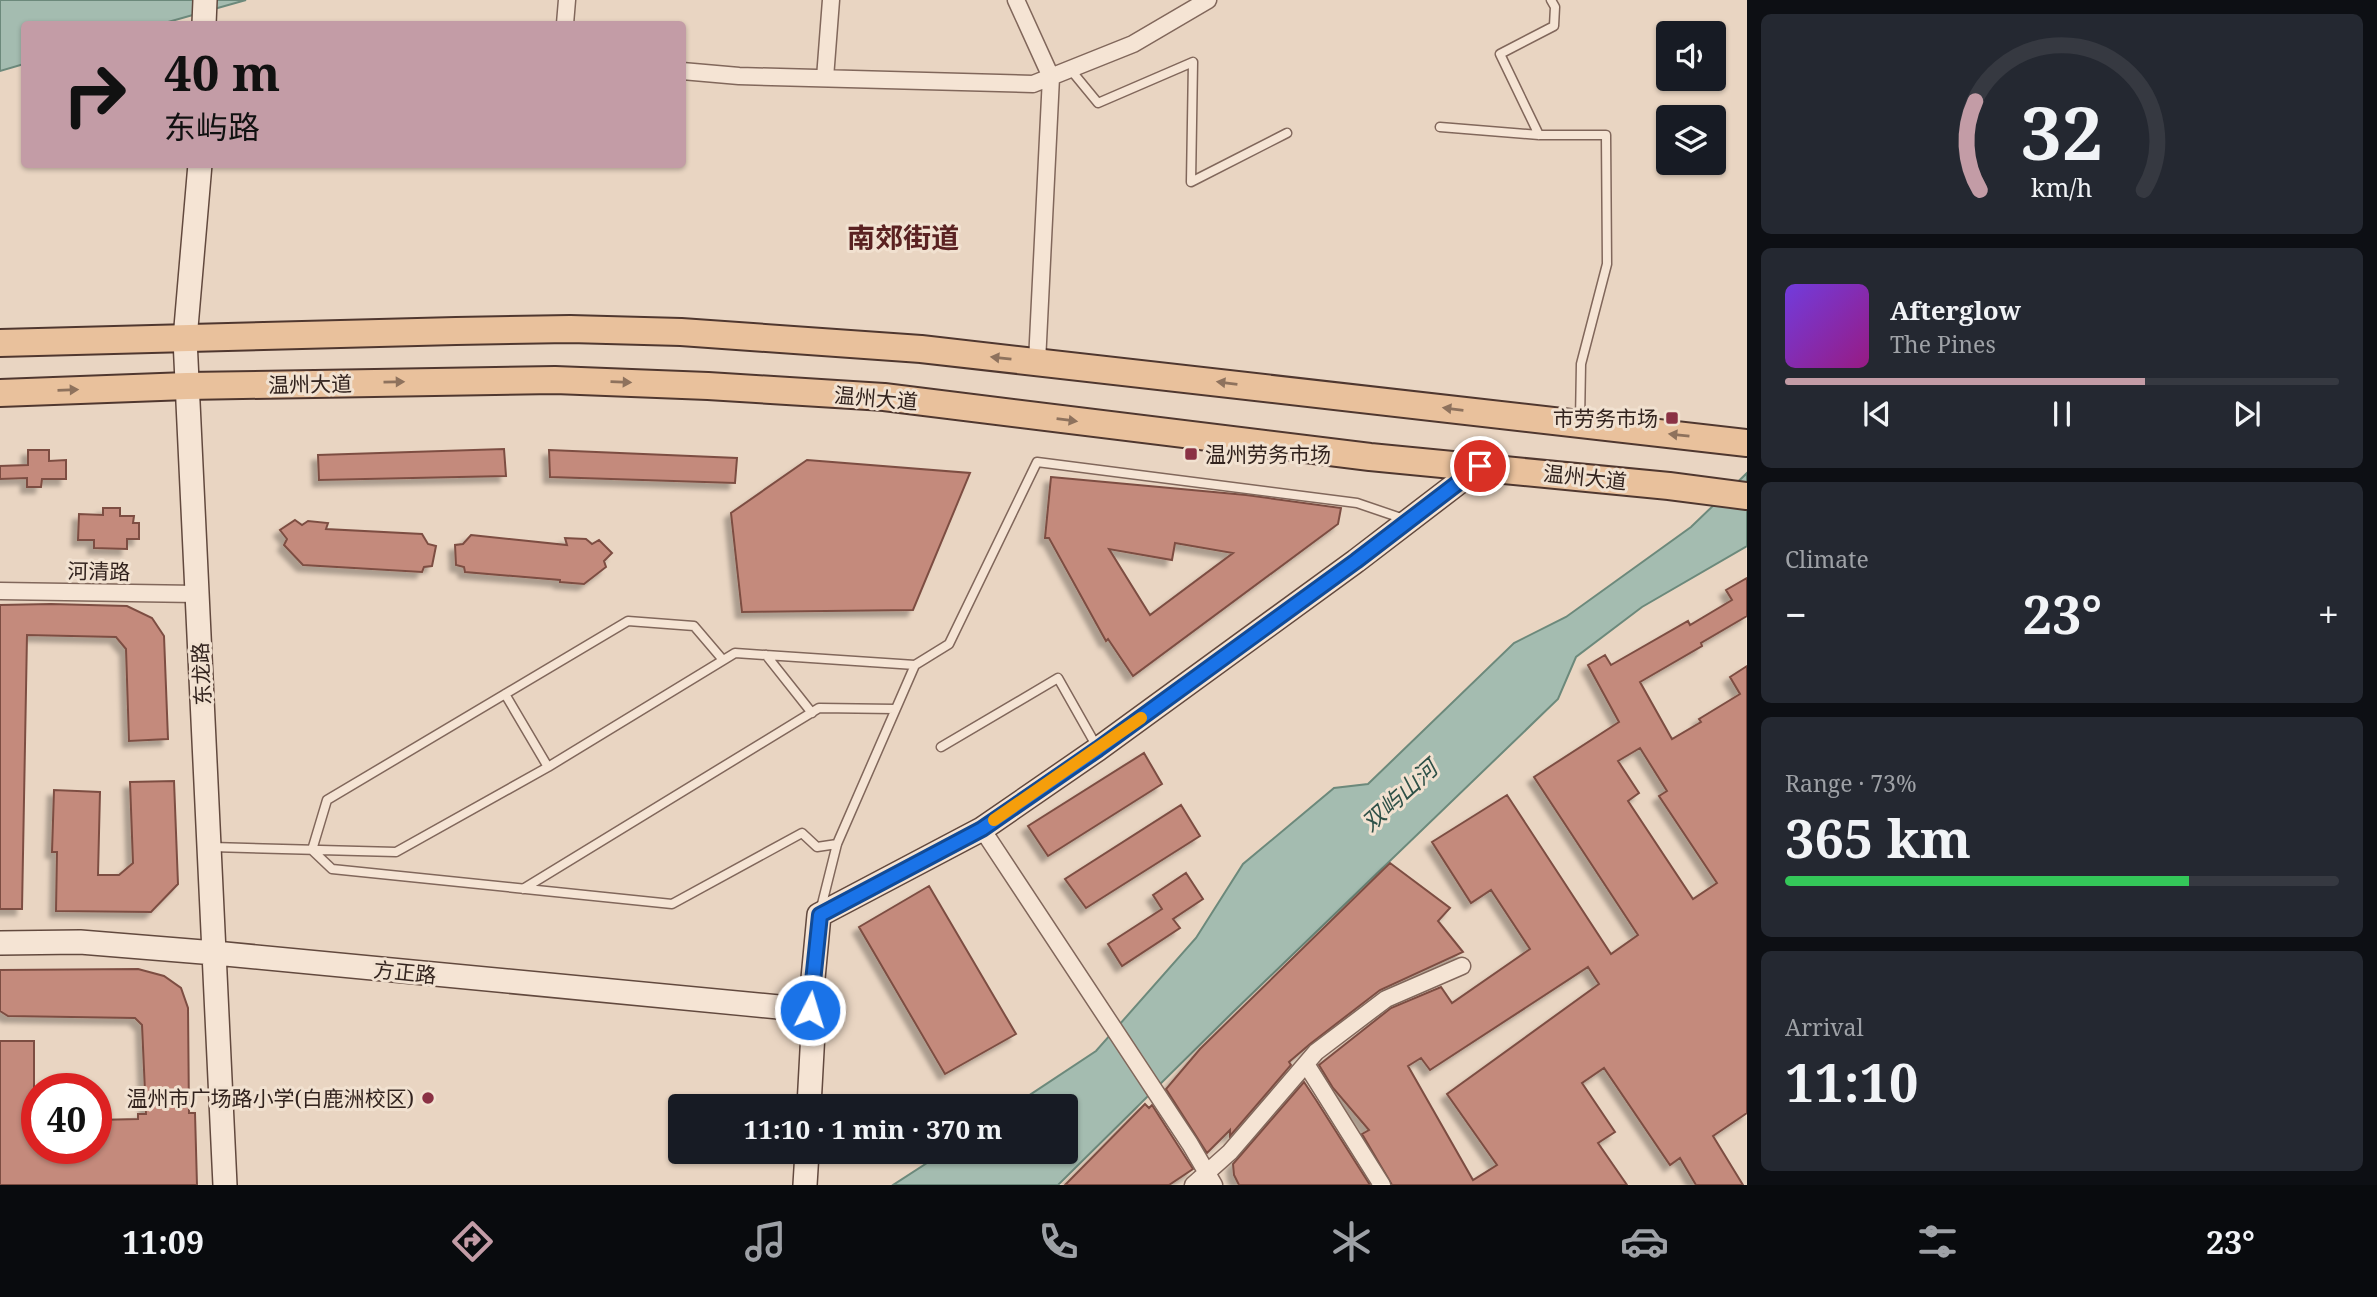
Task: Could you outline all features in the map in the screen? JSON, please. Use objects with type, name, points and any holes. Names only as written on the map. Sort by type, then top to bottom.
[{"type":"main road","points":[[0,343],[570,329],[681,332],[921,349],[1747,443]]},
{"type":"main road","name":"温州大道","points":[[0,393],[187,386],[555,380],[708,386],[884,397],[1370,457],[1480,466],[1747,496]]},
{"type":"street","points":[[565,21],[567,0]]},
{"type":"street","points":[[825,78],[831,0]]},
{"type":"street","points":[[1016,0],[1051,77],[1037,362]]},
{"type":"street","points":[[686,71],[739,76],[1033,84],[1133,44],[1208,0]]},
{"type":"street","name":"东龙路","points":[[203,168],[185,339],[225,1185]]},
{"type":"street","points":[[810,1094],[813,1032],[810,1010],[820,915],[982,829],[1098,749],[1480,466]]},
{"type":"street","name":"河清路","points":[[0,591],[197,594]]},
{"type":"street","points":[[982,829],[1210,1179]]},
{"type":"street","name":"方正路","points":[[0,943],[80,942],[215,953],[810,1010]]},
{"type":"street","points":[[1193,1185],[1210,1179],[1316,1052],[1386,999],[1462,966]]},
{"type":"street","points":[[1306,1064],[1382,1185]]},
{"type":"street","points":[[805,1185],[806,1164]]},
{"type":"lane","points":[[1539,135],[1500,54],[1554,26],[1555,7],[1551,0]]},
{"type":"lane","points":[[1070,69],[1098,103],[1193,62],[1191,182],[1287,133]]},
{"type":"lane","points":[[1440,127],[1539,135],[1606,135],[1607,264],[1581,363],[1580,424]]},
{"type":"lane","points":[[820,915],[837,844],[915,665],[949,644],[1037,462],[1357,503],[1408,521]]},
{"type":"lane","points":[[312,850],[327,800],[628,621],[694,626],[723,660]]},
{"type":"lane","points":[[210,847],[396,852],[548,766],[735,653],[915,665]]},
{"type":"lane","points":[[766,655],[812,713]]},
{"type":"lane","points":[[941,747],[1058,678],[1098,749]]},
{"type":"lane","points":[[505,694],[548,766]]},
{"type":"lane","points":[[523,889],[819,708],[895,709]]},
{"type":"lane","points":[[312,850],[332,869],[672,904],[802,833],[817,847],[837,844]]},
{"type":"water","points":[[0,0],[246,0],[172,21],[21,21],[21,65],[0,71]]},
{"type":"water","name":"双屿山河","points":[[1747,473],[1747,546],[1642,607],[1576,657],[1558,699],[1058,1185],[893,1185],[925,1164],[1078,1164],[1078,1094],[1031,1094],[1096,1051],[1196,938],[1243,864],[1334,788],[1368,784],[1514,643],[1566,617],[1691,527]]},
{"type":"building","points":[[504,449],[506,476],[319,480],[318,455]]},
{"type":"building","points":[[28,450],[49,450],[49,461],[66,460],[66,479],[42,479],[41,487],[27,487],[27,478],[0,479],[0,466],[28,465]]},
{"type":"building","points":[[549,450],[737,458],[735,483],[550,477]]},
{"type":"building","points":[[807,460],[970,473],[913,610],[742,612],[731,513]]},
{"type":"building","points":[[1051,477],[1246,495],[1341,508],[1338,524],[1133,676],[1108,639],[1106,641],[1049,538],[1045,538]],"holes":[[[1175,543],[1233,553],[1150,615],[1109,549],[1172,560]]]},
{"type":"building","points":[[103,508],[120,508],[120,516],[134,516],[133,523],[139,523],[139,539],[127,539],[127,549],[94,548],[94,540],[78,540],[79,514],[103,515]]},
{"type":"building","points":[[295,520],[302,525],[308,521],[328,523],[326,529],[422,534],[428,544],[436,546],[432,566],[424,567],[422,572],[303,565],[284,545],[287,539],[280,530]]},
{"type":"building","points":[[471,535],[567,545],[565,538],[586,539],[592,544],[599,540],[612,553],[604,561],[606,567],[584,584],[465,572],[464,567],[456,565],[455,545],[463,544]]},
{"type":"building","points":[[1747,578],[1747,616],[1640,682],[1672,739],[1740,694],[1730,677],[1747,666],[1747,1113],[1713,1136],[1743,1185],[1696,1185],[1680,1158],[1670,1165],[1604,1068],[1582,1083],[1615,1132],[1598,1143],[1627,1185],[1392,1185],[1362,1134],[1369,1130],[1333,1088],[1319,1065],[1391,1008],[1441,987],[1452,1003],[1530,949],[1491,890],[1471,903],[1432,842],[1507,795],[1611,954],[1638,935],[1534,777],[1619,722],[1588,665],[1605,655],[1611,665],[1688,621],[1690,625],[1732,600],[1726,590]],"holes":[[[1640,748],[1667,791],[1659,796],[1717,883],[1693,899],[1628,801],[1639,793],[1618,761]],[[1588,967],[1599,984],[1447,1094],[1497,1165],[1473,1180],[1408,1066],[1421,1058],[1430,1070]]]},
{"type":"building","points":[[0,605],[127,606],[152,618],[164,636],[168,739],[129,741],[126,649],[116,637],[27,635],[22,909],[0,909]]},
{"type":"building","points":[[1144,753],[1162,784],[1048,856],[1028,826]]},
{"type":"building","points":[[174,781],[178,884],[151,912],[56,911],[57,852],[52,852],[54,790],[100,792],[98,875],[119,875],[133,863],[130,782]]},
{"type":"building","points":[[1181,805],[1200,836],[1086,908],[1065,879]]},
{"type":"building","points":[[1390,863],[1450,908],[1438,921],[1463,952],[1380,990],[1310,1044],[1289,1062],[1291,1065],[1230,1136],[1230,1130],[1207,1153],[1166,1089],[1200,1049]]},
{"type":"building","points":[[1186,873],[1203,899],[1173,919],[1180,928],[1122,966],[1108,944],[1162,909],[1153,895]]},
{"type":"building","points":[[929,886],[1016,1034],[945,1074],[859,927]]},
{"type":"building","points":[[138,969],[164,976],[181,988],[188,1008],[189,1113],[195,1113],[197,1185],[0,1185],[0,1041],[34,1041],[34,1073],[21,1073],[21,1164],[112,1164],[112,1120],[138,1119],[138,1114],[146,1114],[142,1025],[135,1018],[8,1016],[0,1011],[0,970]]},
{"type":"building","points":[[1304,1082],[1370,1185],[1239,1185],[1233,1164]]},
{"type":"building","points":[[1145,1104],[1149,1108],[1152,1105],[1193,1169],[1169,1185],[1065,1185]]},
{"type":"slow traffic","points":[[994,820],[1141,718]]},
{"type":"place","name":"市劳务市场","points":[[1672,418]]},
{"type":"place","name":"温州劳务市场","points":[[1191,454]]},
{"type":"place","name":"温州市广场路小学(白鹿洲校区)","points":[[428,1098]]},
{"type":"district","name":"南郊街道","points":[[903,237]]},
{"type":"route","points":[[810,1010],[820,915],[982,829],[1098,749],[1356,561],[1480,466]]}]
